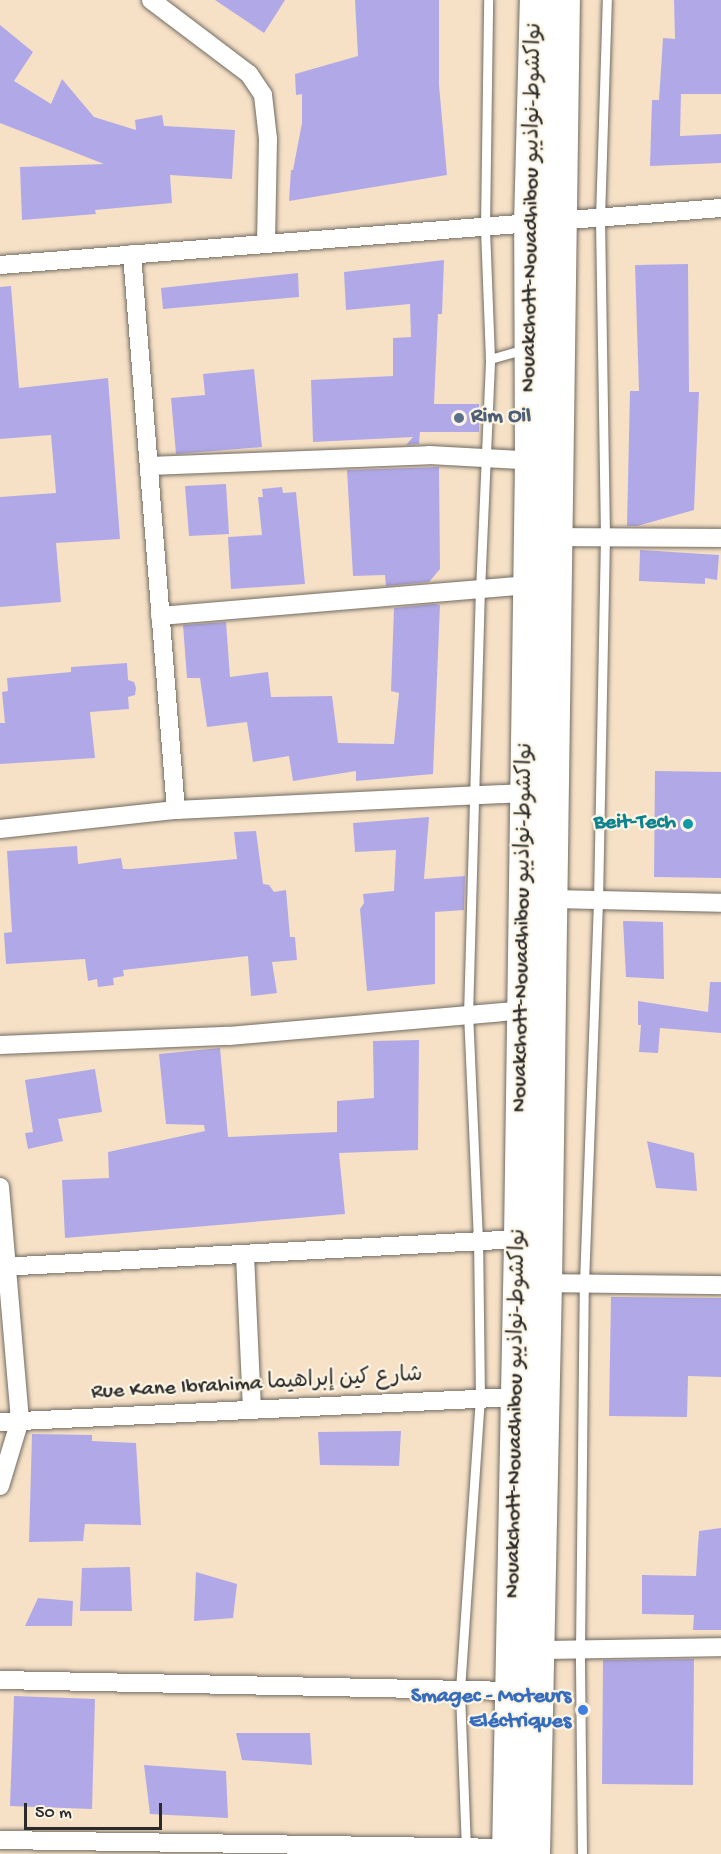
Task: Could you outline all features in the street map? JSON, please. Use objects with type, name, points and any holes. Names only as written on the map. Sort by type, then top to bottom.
[{"type":"highway","name":"Nouakchott-Nouadhibou نواكشوط-نواذيبو","points":[[517,1852],[511,1691],[524,1010],[525,793],[529,585],[543,460],[545,222],[536,0]]},
{"type":"highway","name":"Nouakchott-Nouadhibou نواكشوط-نواذيبو","points":[[517,1852],[538,1650],[551,899],[554,537],[530,348],[545,222],[563,0]]},
{"type":"street","points":[[151,0],[249,74],[263,95],[268,139],[266,243]]},
{"type":"street","points":[[0,265],[721,208]]},
{"type":"street","points":[[132,254],[176,810]]},
{"type":"street","points":[[149,466],[429,455],[543,460]]},
{"type":"street","points":[[554,537],[721,538]]},
{"type":"street","points":[[160,616],[480,591],[529,585]]},
{"type":"street","points":[[0,829],[176,810],[525,793]]},
{"type":"street","points":[[551,899],[721,903]]},
{"type":"street","points":[[0,1045],[229,1035],[524,1010]]},
{"type":"street","points":[[0,1187],[4,1267],[20,1420],[0,1486]]},
{"type":"street","points":[[4,1267],[520,1239]]},
{"type":"street","points":[[245,1255],[252,1409]]},
{"type":"street","points":[[545,1283],[721,1285]]},
{"type":"street","name":"Rue Kane Ibrahima شارع كين إبراهيما","points":[[0,1422],[516,1397]]},
{"type":"street","points":[[538,1650],[721,1647]]},
{"type":"street","points":[[0,1680],[511,1691]]},
{"type":"street","points":[[0,1840],[517,1852]]},
{"type":"lane","points":[[466,1851],[460,1690],[480,1398],[478,1241],[468,1016],[476,797],[480,591],[490,359],[485,227],[488,0]]},
{"type":"lane","points":[[582,1854],[580,1650],[584,1283],[598,901],[605,537],[600,218],[607,0]]},
{"type":"lane","points":[[490,359],[530,348]]},
{"type":"building","points":[[215,0],[285,0],[264,33]]},
{"type":"building","points":[[355,0],[439,0],[439,85],[447,175],[289,201],[291,170],[293,170],[302,123],[302,94],[296,95],[295,74],[358,56]]},
{"type":"building","points":[[674,0],[721,0],[721,94],[681,94],[680,136],[721,134],[721,163],[650,166],[652,100],[659,100],[663,38],[675,39]]},
{"type":"building","points":[[0,25],[33,52],[14,81],[51,104],[62,79],[94,117],[136,130],[135,120],[162,115],[164,126],[235,130],[232,179],[170,175],[172,203],[95,210],[96,214],[22,220],[20,167],[104,164],[0,123]]},
{"type":"building","points":[[444,260],[442,314],[438,314],[434,404],[479,404],[479,432],[420,432],[419,444],[406,445],[413,437],[313,442],[311,380],[393,376],[393,338],[411,337],[410,304],[346,310],[344,272]]},
{"type":"building","points":[[688,264],[689,392],[699,392],[694,510],[637,526],[627,526],[630,391],[639,391],[635,265]]},
{"type":"building","points":[[298,273],[299,297],[163,309],[161,288]]},
{"type":"building","points":[[11,286],[19,388],[108,378],[120,539],[56,543],[61,602],[0,607],[0,497],[56,493],[51,435],[0,439],[0,287]]},
{"type":"building","points":[[254,369],[262,447],[176,454],[171,398],[205,395],[203,374]]},
{"type":"building","points":[[439,467],[440,569],[429,582],[386,586],[385,575],[353,576],[347,470]]},
{"type":"building","points":[[226,484],[229,534],[189,536],[185,486]]},
{"type":"building","points":[[282,487],[283,493],[296,492],[305,584],[231,589],[228,537],[262,535],[258,497],[263,497],[262,489]]},
{"type":"building","points":[[640,550],[719,555],[717,580],[705,578],[705,584],[639,581]]},
{"type":"building","points":[[440,605],[433,774],[356,781],[356,771],[293,781],[289,756],[253,762],[247,722],[207,727],[200,678],[187,678],[183,625],[226,622],[230,677],[268,672],[271,697],[332,696],[338,743],[394,744],[399,693],[391,691],[394,608]]},
{"type":"building","points":[[127,663],[128,680],[134,682],[136,688],[135,695],[128,697],[129,709],[90,712],[95,758],[0,764],[0,723],[5,723],[2,692],[8,691],[7,678],[71,672],[71,667]]},
{"type":"building","name":"Beit-Tech","points":[[655,771],[721,772],[721,878],[654,877]]},
{"type":"building","points":[[429,817],[424,879],[465,876],[464,910],[435,912],[435,984],[367,991],[360,909],[364,903],[363,894],[394,891],[396,850],[355,852],[353,823]]},
{"type":"building","points":[[256,831],[263,884],[269,885],[274,892],[286,890],[290,937],[295,937],[297,960],[272,962],[277,993],[251,996],[248,956],[123,970],[124,976],[113,978],[114,985],[98,987],[97,979],[88,981],[85,959],[6,964],[4,933],[12,932],[7,851],[77,846],[78,864],[121,858],[123,869],[131,869],[237,859],[234,832]]},
{"type":"building","points":[[623,921],[663,922],[664,979],[626,977]]},
{"type":"building","points":[[710,982],[721,982],[721,1033],[660,1028],[658,1053],[639,1052],[641,1025],[638,1025],[638,1001],[708,1012]]},
{"type":"building","points":[[419,1040],[418,1150],[339,1153],[345,1214],[65,1238],[62,1180],[109,1178],[108,1152],[205,1131],[204,1125],[166,1124],[159,1054],[220,1048],[228,1137],[337,1132],[337,1101],[374,1098],[373,1041]]},
{"type":"building","points":[[95,1069],[102,1112],[58,1119],[63,1141],[28,1149],[25,1133],[33,1132],[25,1080]]},
{"type":"building","points":[[647,1141],[694,1153],[697,1191],[656,1188]]},
{"type":"building","points":[[611,1297],[721,1298],[721,1377],[688,1376],[687,1417],[609,1416]]},
{"type":"building","points":[[401,1431],[399,1466],[320,1465],[318,1432]]},
{"type":"building","points":[[32,1434],[92,1435],[92,1441],[136,1443],[141,1525],[85,1524],[83,1541],[29,1542]]},
{"type":"building","points":[[721,1528],[721,1630],[693,1630],[694,1615],[642,1614],[642,1575],[696,1576],[699,1531]]},
{"type":"building","points":[[130,1567],[132,1611],[80,1611],[82,1568]]},
{"type":"building","points":[[196,1572],[237,1584],[233,1618],[194,1621]]},
{"type":"building","points":[[38,1598],[73,1601],[72,1626],[25,1626]]},
{"type":"building","points":[[694,1659],[693,1785],[602,1784],[603,1660]]},
{"type":"building","points":[[14,1696],[95,1699],[92,1809],[10,1806]]},
{"type":"building","points":[[236,1733],[310,1733],[312,1765],[242,1760]]},
{"type":"building","points":[[144,1765],[226,1771],[228,1818],[150,1814]]},
{"type":"place","name":"Rim Oil","points":[[459,418]]},
{"type":"place","name":"Beit-Tech","points":[[688,824]]},
{"type":"place","name":"Smagec - Moteurs Eléctriques","points":[[583,1710]]}]
